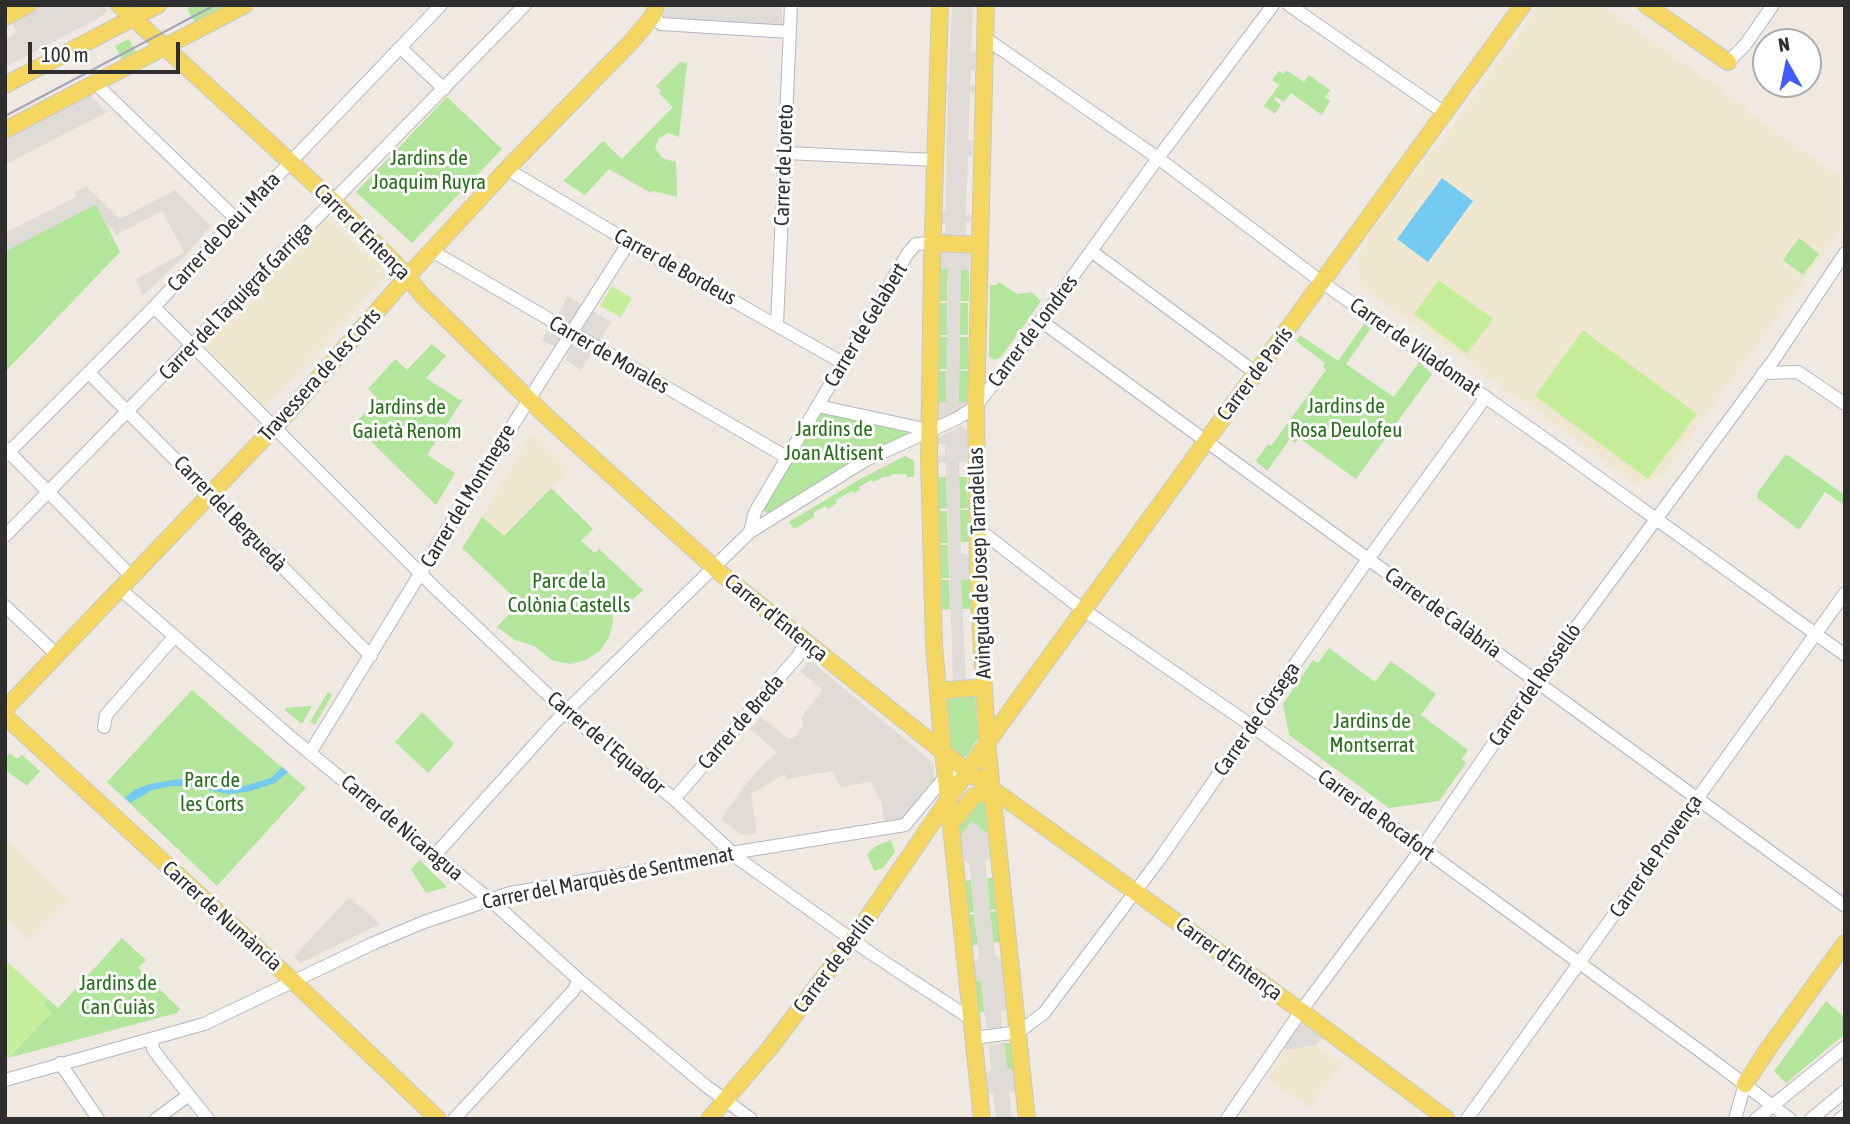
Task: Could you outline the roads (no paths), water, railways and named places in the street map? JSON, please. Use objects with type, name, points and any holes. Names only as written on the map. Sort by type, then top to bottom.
[{"type":"main road","points":[[5,17],[28,5]]},
{"type":"main road","name":"Carrer d'Entença","points":[[119,5],[334,202],[528,400],[713,566],[967,771],[1447,1119]]},
{"type":"main road","points":[[5,85],[158,5]]},
{"type":"main road","points":[[5,130],[245,5]]},
{"type":"main road","points":[[940,5],[929,430],[937,691],[982,1119]]},
{"type":"main road","name":"Avinguda de Josep Tarradellas","points":[[986,5],[976,406],[977,528],[987,743],[1027,1119]]},
{"type":"main road","name":"Carrer de París","points":[[987,743],[1523,5]]},
{"type":"main road","points":[[1646,5],[1728,62]]},
{"type":"main road","name":"Travessera de les Corts","points":[[5,709],[274,426],[507,169],[631,42],[655,11]]},
{"type":"main road","points":[[932,243],[980,245]]},
{"type":"main road","points":[[937,691],[984,687]]},
{"type":"main road","points":[[918,733],[927,730],[939,715]]},
{"type":"main road","name":"Carrer de Numància","points":[[5,716],[294,982],[438,1119]]},
{"type":"main road","points":[[948,799],[987,743]]},
{"type":"main road","points":[[951,824],[974,796],[993,790]]},
{"type":"main road","name":"Carrer de Berlín","points":[[709,1119],[769,1048],[852,940],[948,799]]},
{"type":"main road","points":[[1745,1084],[1845,943]]},
{"type":"street","name":"Carrer de Deu i Mata","points":[[6,452],[89,373],[441,5]]},
{"type":"street","name":"Carrer del Taquígraf Garriga","points":[[5,536],[525,5]]},
{"type":"street","name":"Carrer de Loreto","points":[[777,324],[791,5]]},
{"type":"street","name":"Carrer de Londres","points":[[435,855],[566,712],[750,532],[866,460],[958,418],[976,406],[1273,5]]},
{"type":"street","points":[[1289,5],[1446,114]]},
{"type":"street","points":[[1728,62],[1745,45],[1773,5]]},
{"type":"street","points":[[655,11],[662,24],[790,32]]},
{"type":"street","name":"Carrer de Viladomat","points":[[985,38],[1158,158],[1323,283],[1845,655]]},
{"type":"street","points":[[401,48],[444,89]]},
{"type":"street","points":[[95,83],[236,219]]},
{"type":"street","points":[[786,153],[935,160]]},
{"type":"street","name":"Carrer de Bordeus","points":[[507,169],[629,242],[843,363]]},
{"type":"street","name":"Carrer del Montnegre","points":[[310,753],[629,242]]},
{"type":"street","name":"Carrer de Gelabert","points":[[750,532],[755,512],[912,247],[921,243],[932,243]]},
{"type":"street","name":"Carrer de Morales","points":[[432,251],[572,335],[788,458]]},
{"type":"street","points":[[1091,251],[1256,373]]},
{"type":"street","name":"Carrer del Rosselló","points":[[1227,1119],[1301,1011],[1422,848],[1537,681],[1763,373],[1845,253]]},
{"type":"street","name":"Carrer de l'Equador","points":[[153,307],[421,574],[566,712],[674,799],[731,853],[852,940],[971,1019]]},
{"type":"street","name":"Carrer de Calàbria","points":[[1041,321],[1845,906]]},
{"type":"street","points":[[1763,373],[1798,372],[1845,404]]},
{"type":"street","name":"Carrer del Berguedà","points":[[89,373],[371,656]]},
{"type":"street","name":"Carrer de Còrsega","points":[[1019,1032],[1044,1013],[1135,892],[1369,558],[1486,397]]},
{"type":"street","points":[[818,406],[929,430]]},
{"type":"street","points":[[6,452],[131,576]]},
{"type":"street","name":"Carrer de Rocafort","points":[[977,528],[1083,610],[1252,726],[1422,848],[1790,1119]]},
{"type":"street","name":"Carrer de Nicaragua","points":[[119,589],[310,753],[489,900],[579,980],[725,1101],[751,1119]]},
{"type":"street","name":"Carrer de Provença","points":[[1467,1119],[1845,593]]},
{"type":"street","points":[[5,606],[56,654]]},
{"type":"street","points":[[104,727],[106,715],[174,638]]},
{"type":"street","name":"Carrer de Breda","points":[[674,799],[798,656],[806,642]]},
{"type":"street","points":[[918,844],[914,834],[905,825],[945,777],[967,771]]},
{"type":"street","name":"Carrer del Marquès de Sentmenat","points":[[5,1080],[152,1040],[216,1019],[397,933],[510,893],[905,825]]},
{"type":"street","points":[[454,1119],[573,991],[579,980]]},
{"type":"street","points":[[974,1038],[1019,1032]]},
{"type":"street","points":[[152,1040],[153,1049],[208,1119]]},
{"type":"street","points":[[1756,1119],[1845,1047]]},
{"type":"street","points":[[60,1063],[99,1119]]},
{"type":"street","points":[[1735,1119],[1745,1084]]},
{"type":"street","points":[[1811,1119],[1845,1091]]},
{"type":"street","points":[[156,1119],[189,1095]]},
{"type":"street","points":[[1840,1119],[1845,1115]]},
{"type":"water","points":[[1442,178],[1473,201],[1428,262],[1397,239]]},
{"type":"water","points":[[282,767],[288,772],[275,783],[247,792],[228,794],[189,786],[172,786],[152,790],[130,803],[125,797],[150,784],[179,779],[244,786],[271,778]]},
{"type":"tram line","points":[[5,116],[215,5]]},
{"type":"park label","name":"Jardins de Joaquim Ruyra","points":[[429,170]]},
{"type":"park label","name":"Jardins de Rosa Deulofeu","points":[[1346,418]]},
{"type":"park label","name":"Jardins de Gaietà Renom","points":[[407,419]]},
{"type":"park label","name":"Jardins de Joan Altisent","points":[[834,441]]},
{"type":"park label","name":"Parc de la Colònia Castells","points":[[569,593]]},
{"type":"park label","name":"Jardins de Montserrat","points":[[1372,733]]},
{"type":"park label","name":"Parc de les Corts","points":[[212,792]]},
{"type":"park label","name":"Jardins de Can Cuiàs","points":[[118,995]]}]
